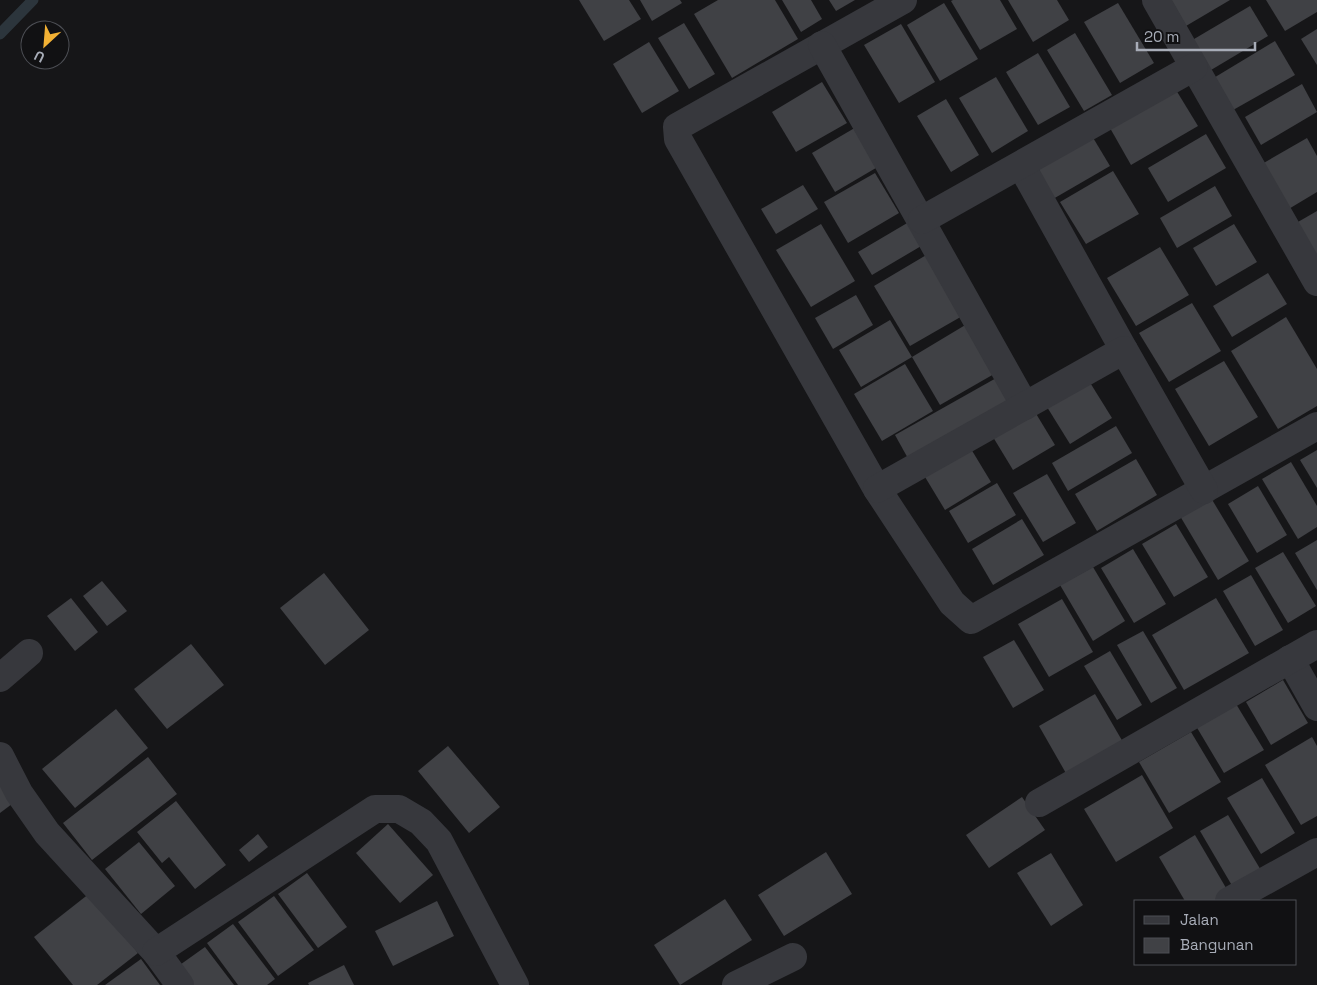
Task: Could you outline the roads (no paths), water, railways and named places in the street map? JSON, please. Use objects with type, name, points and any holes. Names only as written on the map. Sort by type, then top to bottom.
[{"type":"street","points":[[903,0],[677,127],[678,139],[877,489],[952,603],[971,620],[1317,426]]},
{"type":"street","points":[[1156,0],[1317,282]]},
{"type":"street","points":[[822,45],[1025,406]]},
{"type":"street","points":[[922,220],[1194,67]]},
{"type":"street","points":[[1021,165],[1204,490]]},
{"type":"street","points":[[877,489],[1124,350]]},
{"type":"street","points":[[1039,802],[1317,644]]},
{"type":"street","points":[[0,678],[29,653]]},
{"type":"street","points":[[1290,659],[1317,707]]},
{"type":"street","points":[[0,756],[19,793],[47,833],[156,952],[180,985]]},
{"type":"street","points":[[156,952],[375,809],[399,809],[421,822],[439,841],[515,985]]},
{"type":"street","points":[[1231,900],[1317,852]]},
{"type":"street","points":[[736,985],[793,957]]},
{"type":"waterway","points":[[0,34],[33,0]]}]
